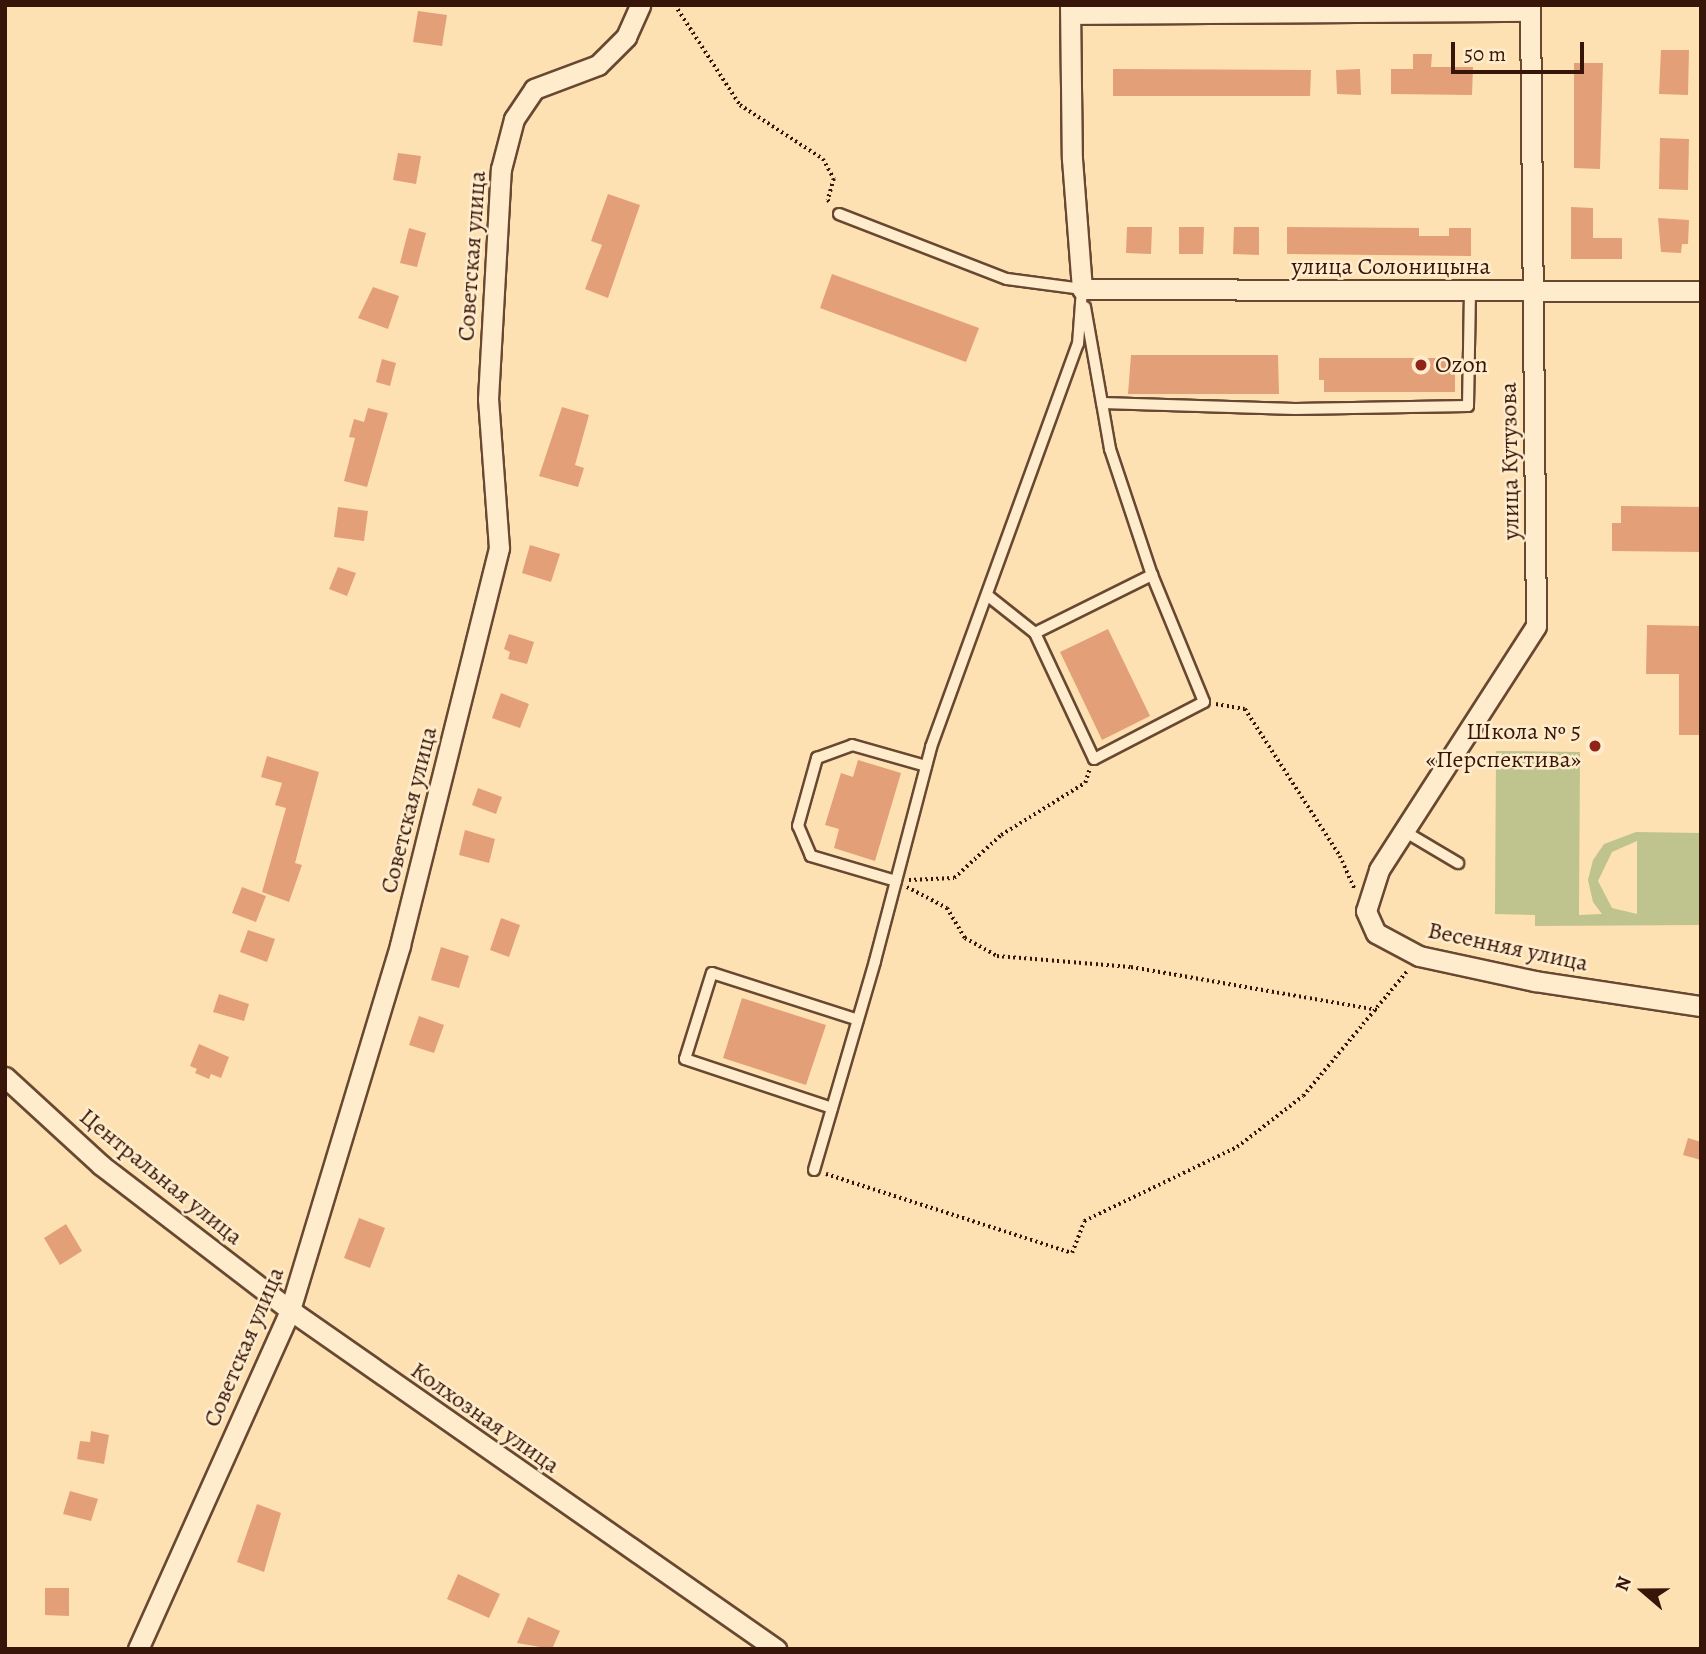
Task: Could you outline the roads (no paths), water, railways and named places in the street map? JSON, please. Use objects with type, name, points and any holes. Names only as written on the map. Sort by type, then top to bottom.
[{"type":"street","name":"Советская улица","points":[[138,1649],[290,1310],[400,945],[499,548],[488,399],[501,169],[514,119],[534,89],[598,65],[626,37],[640,5]]},
{"type":"street","points":[[1082,289],[1072,159],[1070,10],[1530,8]]},
{"type":"street","name":"улица Кутузова","points":[[1366,911],[1379,870],[1536,626],[1530,8]]},
{"type":"street","name":"улица Солоницына","points":[[1082,289],[1470,293],[1531,290],[1701,291]]},
{"type":"street","name":"Весенняя улица","points":[[1366,911],[1376,933],[1419,956],[1535,981],[1701,1006]]},
{"type":"street","name":"Центральная улица","points":[[5,1077],[101,1165],[290,1310]]},
{"type":"street","name":"Колхозная улица","points":[[290,1310],[651,1566],[776,1649]]},
{"type":"lane","points":[[839,214],[1007,279],[1082,289]]},
{"type":"lane","points":[[987,595],[1035,633],[1094,759],[1204,702],[1152,575],[1110,449],[1082,289]]},
{"type":"lane","points":[[814,1170],[858,1020],[926,766],[1078,344],[1082,289]]},
{"type":"lane","points":[[1102,403],[1295,409],[1468,406],[1470,293]]},
{"type":"lane","points":[[1035,633],[1152,575]]},
{"type":"lane","points":[[896,881],[811,856],[798,826],[817,758],[852,745],[926,766]]},
{"type":"lane","points":[[1404,831],[1458,863]]},
{"type":"lane","points":[[832,1108],[685,1059],[712,973],[858,1020]]},
{"type":"place","name":"Ozon","points":[[1421,365]]},
{"type":"place","name":"Школа № 5 «Перспектива»","points":[[1595,746]]}]
